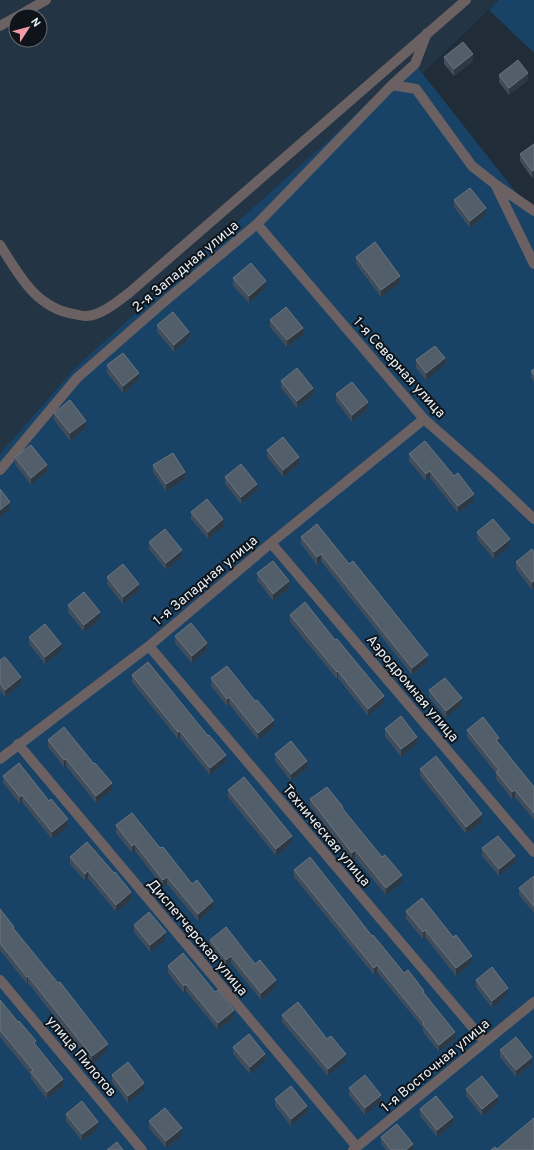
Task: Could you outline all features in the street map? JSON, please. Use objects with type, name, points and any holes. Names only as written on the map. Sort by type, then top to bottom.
[{"type":"street","points":[[32,8],[46,0]]},
{"type":"street","points":[[0,245],[23,282],[38,297],[62,312],[86,316],[106,310],[129,293],[466,0]]},
{"type":"street","name":"2-я Западная улица","points":[[0,470],[76,378],[164,300],[257,224],[392,85],[416,64],[427,33]]},
{"type":"street","points":[[392,85],[416,89],[472,166],[534,211]]},
{"type":"street","points":[[495,184],[534,264]]},
{"type":"street","name":"1-я Северная улица","points":[[257,224],[424,419],[491,478],[534,519]]},
{"type":"street","name":"1-я Западная улица","points":[[0,759],[149,646],[271,543],[424,419]]},
{"type":"street","name":"Аэродромная улица","points":[[271,543],[534,852]]},
{"type":"street","name":"Техническая улица","points":[[149,646],[485,1042]]},
{"type":"street","name":"Диспетчерская улица","points":[[18,744],[355,1148]]},
{"type":"street","name":"улица Пилотов","points":[[0,980],[142,1150]]},
{"type":"street","name":"1-я Восточная улица","points":[[355,1148],[534,1002]]},
{"type":"shaded area","points":[[0,0],[499,0],[423,73],[412,61],[332,137],[74,369],[0,454]]},
{"type":"shaded area","points":[[499,0],[534,0],[534,53],[489,10]]},
{"type":"shaded area","points":[[412,60],[522,200],[534,209],[534,1150],[0,1150],[0,454],[74,369],[332,137]]},
{"type":"building","points":[[463,42],[473,54],[454,69],[444,57]]},
{"type":"building","points":[[518,60],[528,73],[509,88],[499,75]]},
{"type":"building","points":[[534,144],[534,170],[532,171],[520,154]]},
{"type":"building","points":[[470,188],[486,208],[470,221],[454,200]]},
{"type":"building","points":[[375,242],[400,276],[381,290],[356,257]]},
{"type":"building","points":[[251,263],[266,281],[249,296],[233,278]]},
{"type":"building","points":[[286,307],[303,328],[287,340],[270,320]]},
{"type":"building","points":[[173,312],[189,332],[174,345],[157,325]]},
{"type":"building","points":[[435,346],[445,358],[426,373],[416,360]]},
{"type":"building","points":[[123,353],[139,373],[123,386],[107,365]]},
{"type":"building","points":[[297,368],[313,388],[297,401],[281,381]]},
{"type":"building","points":[[352,382],[368,402],[352,415],[336,394]]},
{"type":"building","points":[[70,400],[86,421],[70,433],[54,413]]},
{"type":"building","points":[[283,437],[299,457],[283,470],[267,450]]},
{"type":"building","points":[[425,441],[454,476],[458,473],[474,494],[458,506],[430,471],[426,474],[409,454]]},
{"type":"building","points":[[31,445],[47,465],[31,478],[15,457]]},
{"type":"building","points":[[173,453],[185,472],[166,484],[153,465]]},
{"type":"building","points":[[241,464],[257,484],[241,497],[225,477]]},
{"type":"building","points":[[0,489],[10,502],[0,510]]},
{"type":"building","points":[[207,499],[223,519],[208,532],[191,512]]},
{"type":"building","points":[[493,519],[510,539],[494,552],[477,532]]},
{"type":"building","points":[[317,524],[349,564],[353,561],[428,655],[412,668],[321,554],[317,557],[301,537]]},
{"type":"building","points":[[165,529],[182,550],[166,563],[149,542]]},
{"type":"building","points":[[532,549],[534,552],[534,581],[532,582],[516,562]]},
{"type":"building","points":[[273,561],[289,581],[273,594],[257,573]]},
{"type":"building","points":[[123,564],[139,584],[123,597],[107,577]]},
{"type":"building","points":[[84,592],[100,612],[84,625],[68,605]]},
{"type":"building","points":[[305,602],[335,640],[337,639],[384,696],[368,709],[290,615]]},
{"type":"building","points":[[191,623],[207,643],[192,656],[175,636]]},
{"type":"building","points":[[45,624],[61,644],[45,657],[29,637]]},
{"type":"building","points":[[5,657],[21,677],[5,690],[0,683],[0,660]]},
{"type":"building","points":[[148,662],[208,736],[209,735],[226,755],[210,768],[180,731],[178,732],[132,675]]},
{"type":"building","points":[[227,666],[255,701],[257,700],[274,720],[258,733],[229,697],[227,699],[211,678]]},
{"type":"building","points":[[445,678],[462,698],[446,711],[429,690]]},
{"type":"building","points":[[401,716],[417,737],[401,749],[385,729]]},
{"type":"building","points":[[483,717],[499,738],[496,740],[534,787],[534,813],[515,790],[512,792],[496,772],[499,770],[467,730]]},
{"type":"building","points":[[64,727],[94,764],[95,763],[112,783],[96,796],[66,759],[64,760],[48,740]]},
{"type":"building","points":[[291,741],[307,761],[291,774],[275,754]]},
{"type":"building","points":[[436,756],[482,814],[466,827],[420,769]]},
{"type":"building","points":[[19,763],[49,801],[51,799],[68,819],[52,832],[22,795],[20,797],[3,776]]},
{"type":"building","points":[[244,777],[292,836],[276,849],[228,790]]},
{"type":"building","points":[[327,787],[382,857],[385,855],[402,875],[386,888],[355,850],[352,853],[310,799]]},
{"type":"building","points":[[132,813],[160,848],[163,847],[192,884],[197,880],[213,901],[198,914],[167,877],[163,880],[135,844],[132,846],[116,825]]},
{"type":"building","points":[[498,836],[515,856],[499,869],[482,848]]},
{"type":"building","points":[[87,842],[114,873],[115,872],[131,892],[116,905],[88,871],[85,874],[70,857]]},
{"type":"building","points":[[310,857],[372,936],[373,935],[404,973],[408,970],[424,991],[423,992],[455,1032],[439,1045],[423,1024],[424,1023],[377,965],[374,968],[294,870]]},
{"type":"building","points":[[534,876],[534,906],[519,888]]},
{"type":"building","points":[[422,898],[453,937],[456,935],[472,956],[456,968],[425,930],[423,932],[406,911]]},
{"type":"building","points":[[0,909],[14,927],[13,928],[58,983],[60,982],[108,1044],[92,1056],[0,943]]},
{"type":"building","points":[[149,912],[166,932],[150,945],[134,925]]},
{"type":"building","points":[[226,927],[255,964],[260,960],[276,980],[261,993],[231,956],[226,960],[210,940]]},
{"type":"building","points":[[183,953],[215,992],[218,990],[234,1010],[218,1023],[186,984],[184,986],[168,966]]},
{"type":"building","points":[[492,967],[508,988],[492,1001],[476,980]]},
{"type":"building","points":[[0,1000],[36,1041],[34,1043],[63,1079],[47,1092],[31,1072],[33,1070],[0,1030]]},
{"type":"building","points":[[298,1002],[327,1039],[331,1036],[346,1054],[328,1069],[282,1015]]},
{"type":"building","points":[[249,1034],[265,1054],[250,1067],[233,1047]]},
{"type":"building","points":[[516,1037],[532,1057],[516,1070],[500,1050]]},
{"type":"building","points":[[128,1062],[144,1083],[128,1096],[112,1075]]},
{"type":"building","points":[[365,1075],[381,1095],[365,1108],[349,1088]]},
{"type":"building","points":[[482,1076],[498,1096],[482,1109],[466,1089]]},
{"type":"building","points":[[291,1086],[307,1106],[291,1119],[275,1099]]},
{"type":"building","points":[[436,1096],[453,1117],[437,1130],[420,1109]]},
{"type":"building","points":[[82,1101],[98,1122],[82,1134],[66,1114]]},
{"type":"building","points":[[165,1108],[182,1128],[166,1141],[149,1121]]},
{"type":"building","points":[[534,1118],[534,1150],[491,1150],[495,1147],[497,1149]]},
{"type":"building","points":[[397,1124],[413,1144],[406,1150],[391,1150],[381,1137]]},
{"type":"building","points":[[117,1142],[123,1150],[107,1150]]}]
